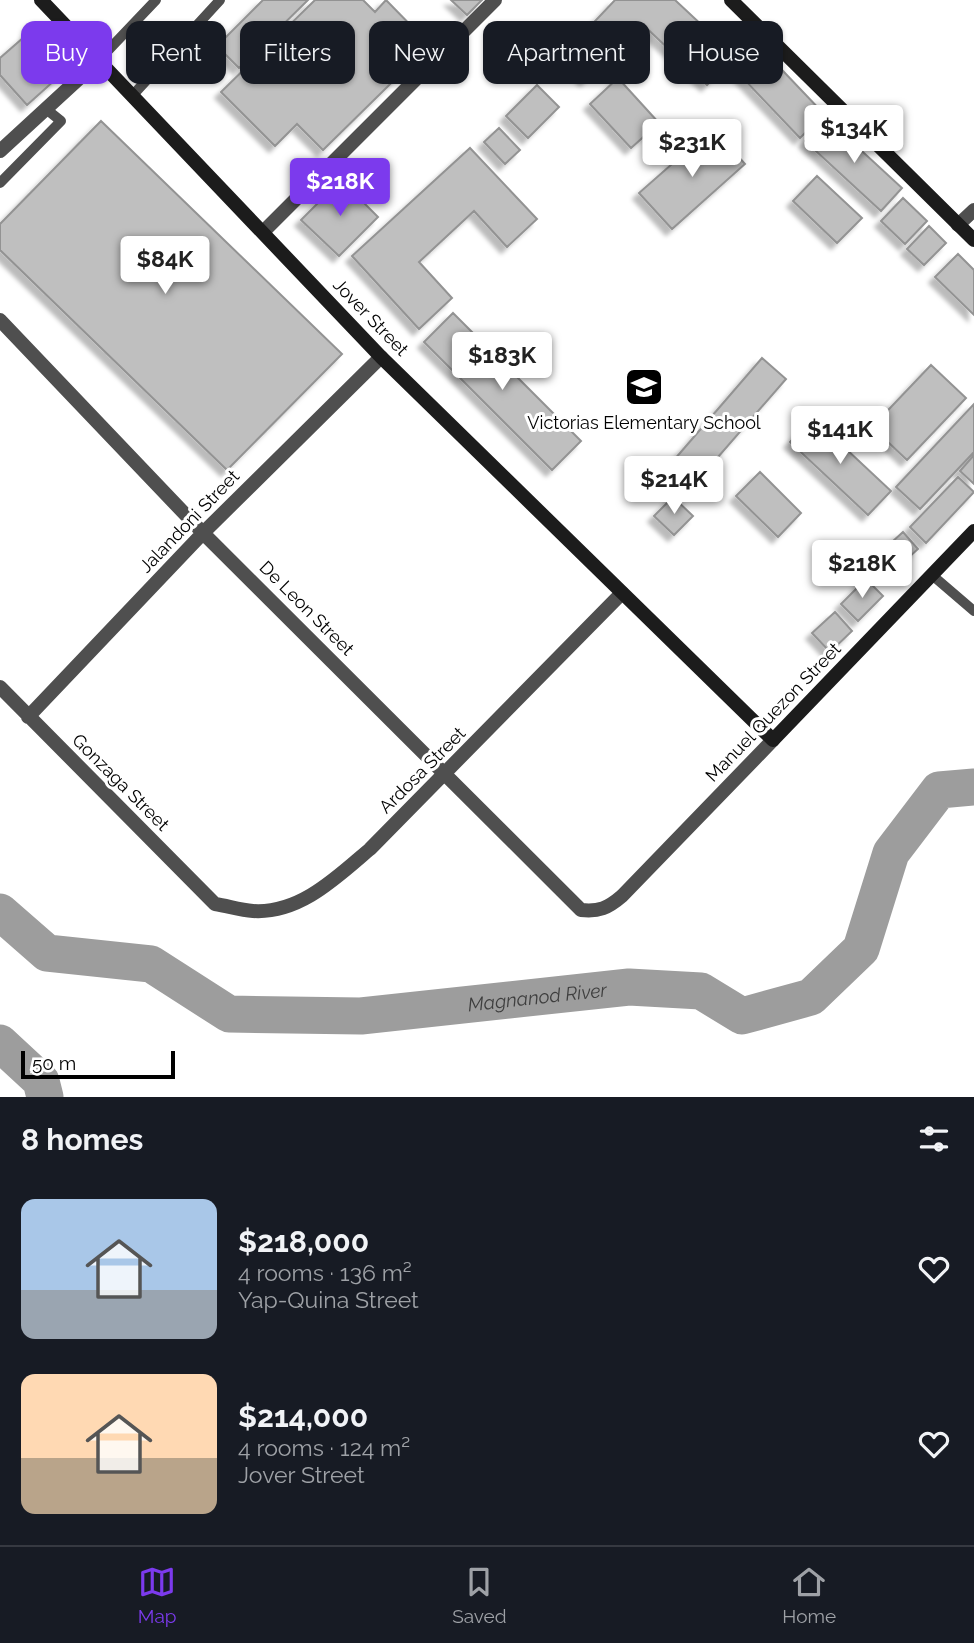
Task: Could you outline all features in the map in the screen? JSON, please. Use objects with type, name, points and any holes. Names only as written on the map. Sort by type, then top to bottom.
[{"type":"street","name":"Jover Street","points":[[41,0],[61,21]]},
{"type":"street","points":[[263,232],[495,0]]},
{"type":"street","points":[[731,0],[974,240]]},
{"type":"street","name":"Jover Street","points":[[112,75],[382,356],[773,740]]},
{"type":"street","points":[[0,151],[73,84]]},
{"type":"street","points":[[958,225],[974,210]]},
{"type":"street","name":"De Leon Street","points":[[0,320],[203,533],[581,910],[595,912]]},
{"type":"street","name":"Jalandoni Street","points":[[28,717],[203,533],[382,356]]},
{"type":"street","name":"Manuel Quezon Street","points":[[595,912],[608,907],[622,896],[974,531]]},
{"type":"street","name":"Ardosa Street","points":[[215,904],[254,911],[287,906],[327,886],[446,773],[622,593]]},
{"type":"street","name":"Gonzaga Street","points":[[0,687],[215,904]]},
{"type":"lane","points":[[112,46],[156,0]]},
{"type":"lane","points":[[132,96],[220,0]]},
{"type":"lane","points":[[0,183],[61,121],[46,109]]},
{"type":"lane","points":[[932,575],[974,611]]},
{"type":"building","points":[[263,0],[308,0],[287,21],[242,21]]},
{"type":"building","points":[[315,0],[363,0],[375,12],[386,0],[407,21],[369,21],[369,84],[390,84],[323,150],[297,124],[275,146],[221,92],[240,73],[240,84],[355,84],[355,21],[294,21]]},
{"type":"building","points":[[451,0],[482,0],[467,15]]},
{"type":"building","points":[[615,0],[675,0],[698,21],[664,21],[664,45],[650,31],[650,21],[595,21]]},
{"type":"building","points":[[240,23],[239,68],[226,55],[226,37]]},
{"type":"building","points":[[21,40],[21,84],[50,84],[27,105],[0,75],[0,58]]},
{"type":"building","points":[[783,71],[824,114],[800,138],[749,84],[783,84]]},
{"type":"building","points":[[612,84],[623,84],[659,123],[631,148],[590,104]]},
{"type":"building","points":[[537,85],[559,107],[528,138],[506,116]]},
{"type":"building","points":[[826,118],[902,188],[881,211],[805,141]]},
{"type":"building","points":[[101,121],[342,354],[227,470],[0,250],[0,224]]},
{"type":"building","points":[[499,128],[520,150],[505,164],[484,142]]},
{"type":"building","points":[[713,128],[745,164],[672,229],[639,193]]},
{"type":"building","points":[[470,148],[537,219],[507,247],[474,211],[419,262],[452,298],[419,329],[352,256]]},
{"type":"building","points":[[817,176],[862,218],[837,243],[793,201]]},
{"type":"building","points":[[341,180],[378,217],[339,256],[301,220]]},
{"type":"building","points":[[903,198],[927,221],[905,244],[881,221]]},
{"type":"building","points":[[929,226],[946,243],[924,265],[907,249]]},
{"type":"building","points":[[958,254],[974,270],[974,315],[935,277]]},
{"type":"building","points":[[453,313],[581,441],[552,470],[424,342]]},
{"type":"building","points":[[762,358],[786,379],[698,480],[674,460]]},
{"type":"building","points":[[931,365],[966,398],[907,460],[872,427]]},
{"type":"building","points":[[974,404],[974,452],[920,509],[896,487]]},
{"type":"building","points":[[813,418],[891,491],[868,515],[790,442]]},
{"type":"building","points":[[974,455],[974,484],[960,471]]},
{"type":"building","points":[[760,472],[801,513],[778,537],[736,496]]},
{"type":"building","points":[[958,477],[974,492],[926,543],[910,527]]},
{"type":"building","points":[[673,497],[693,516],[674,535],[654,516]]},
{"type":"building","points":[[903,532],[918,549],[896,569],[881,552]]},
{"type":"building","points":[[866,579],[883,596],[858,621],[841,604]]},
{"type":"building","points":[[835,612],[852,631],[830,652],[812,633]]},
{"type":"waterway","name":"Magnanod River","points":[[0,912],[47,953],[151,964],[229,1014],[361,1016],[629,987],[701,991],[742,1016],[811,997],[861,949],[891,853],[939,790],[974,787]]},
{"type":"waterway","name":"Magnanod River","points":[[0,1043],[41,1081],[45,1097]]},
{"type":"place","name":"Victorias Elementary School","points":[[644,387]]}]
